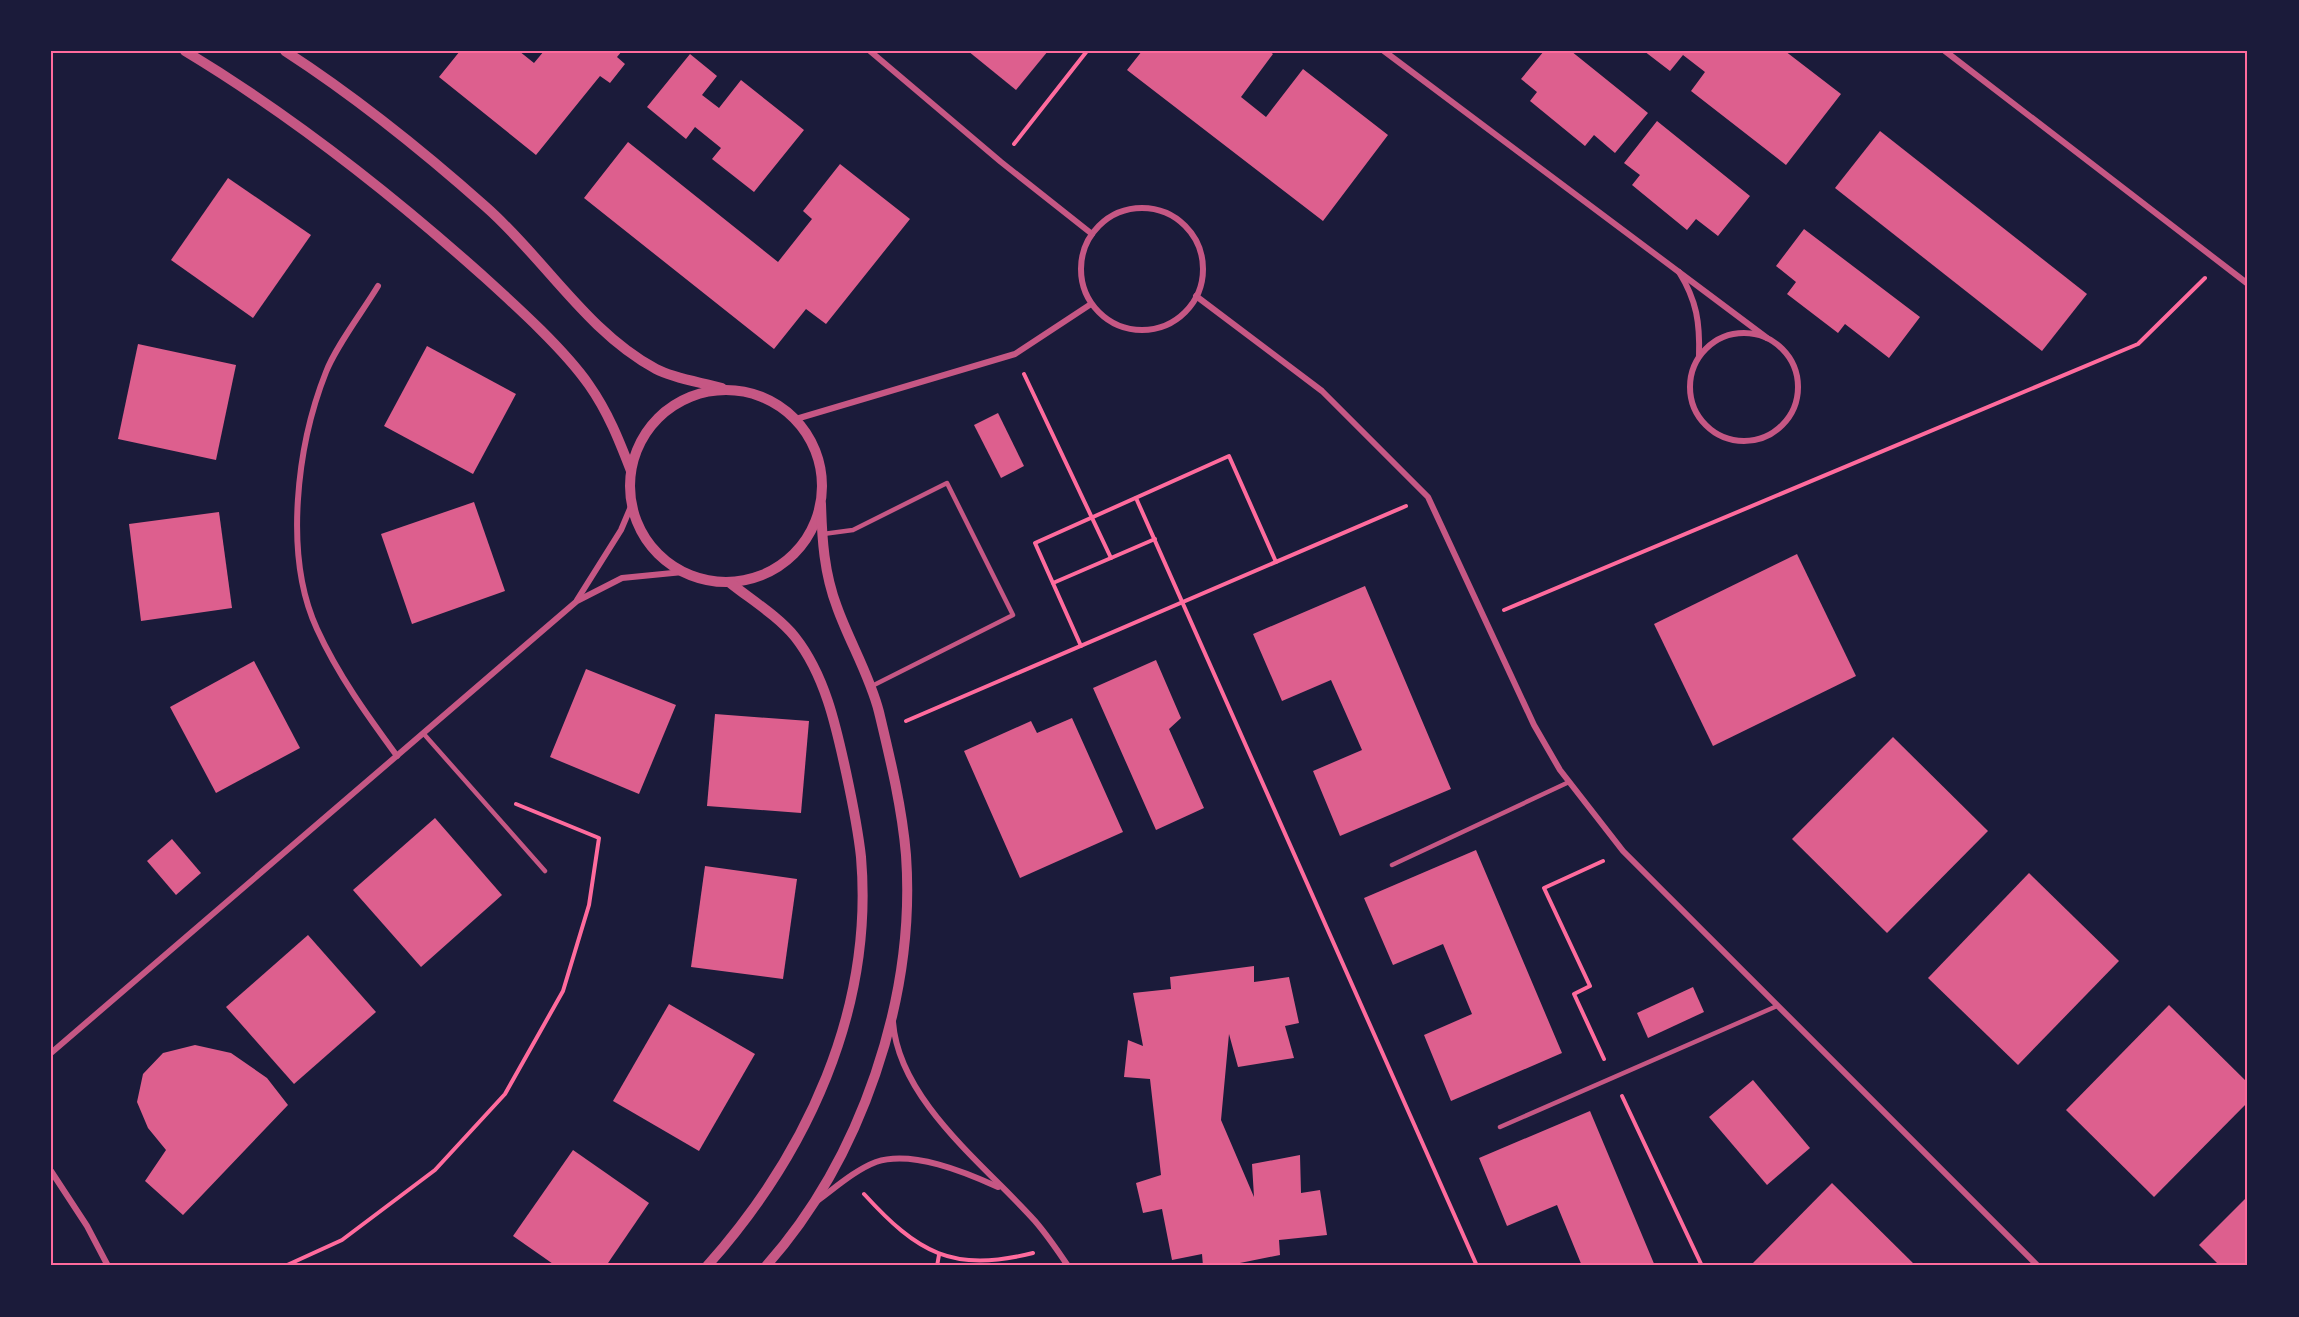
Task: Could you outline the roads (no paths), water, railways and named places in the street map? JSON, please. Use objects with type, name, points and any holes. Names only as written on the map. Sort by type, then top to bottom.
[{"type":"street","points":[[185,51],[290,119],[444,242],[515,305],[588,383],[611,419],[631,471]]},
{"type":"street","points":[[285,51],[330,81],[488,208],[596,322],[625,349],[658,370],[728,389],[753,393],[776,403],[796,418],[813,444],[822,474],[821,504],[825,565],[836,605],[878,709],[883,731],[906,855],[905,928],[900,985],[878,1070],[846,1142],[811,1205],[766,1266]]},
{"type":"street","points":[[870,51],[1001,162],[1092,234]]},
{"type":"street","points":[[1384,51],[1675,267],[1767,338],[1785,352],[1794,368],[1798,387],[1795,405],[1789,417],[1776,430],[1759,439],[1740,441],[1720,436],[1705,426],[1695,410],[1689,392],[1691,373],[1699,356],[1712,343],[1730,335],[1748,333],[1767,338]]},
{"type":"street","points":[[1945,51],[2248,284]]},
{"type":"street","points":[[1145,208],[1164,212],[1181,223],[1195,238],[1202,257],[1202,277],[1196,296],[1184,314],[1166,325],[1146,330],[1124,328],[1106,319],[1091,304],[1083,287],[1080,268],[1084,251],[1092,234],[1106,219],[1124,210],[1145,208]]},
{"type":"street","points":[[1675,267],[1696,306],[1700,325],[1699,356]]},
{"type":"street","points":[[378,286],[326,370],[308,434],[297,503],[302,578],[316,628],[352,695],[397,756]]},
{"type":"street","points":[[1196,296],[1322,391],[1428,497],[1534,725],[1569,782],[1623,851],[2038,1266]]},
{"type":"street","points":[[796,418],[1015,354],[1091,304]]},
{"type":"street","points":[[728,389],[701,393],[676,404],[655,422],[639,444],[631,471],[632,504],[642,531],[659,555],[683,572],[705,580],[729,582],[761,576],[789,559],[809,534],[821,504]]},
{"type":"street","points":[[577,601],[621,530],[632,504]]},
{"type":"street","points":[[51,1053],[577,601],[622,578],[683,572]]},
{"type":"street","points":[[707,1266],[744,1224],[786,1162],[811,1112],[836,1056],[856,977],[860,926],[861,858],[836,723],[814,670],[795,636],[729,582]]},
{"type":"street","points":[[892,1013],[895,1043],[923,1099],[951,1135],[1035,1221],[1068,1266]]},
{"type":"street","points":[[811,1205],[849,1178],[877,1162],[910,1160],[959,1169],[1001,1188]]},
{"type":"street","points":[[51,1171],[87,1226],[108,1266]]},
{"type":"lane","points":[[822,534],[853,530],[947,483],[1013,615],[869,687]]},
{"type":"lane","points":[[423,733],[545,871]]},
{"type":"lane","points":[[1392,866],[1569,782]]},
{"type":"lane","points":[[1500,1127],[1777,1006]]}]
